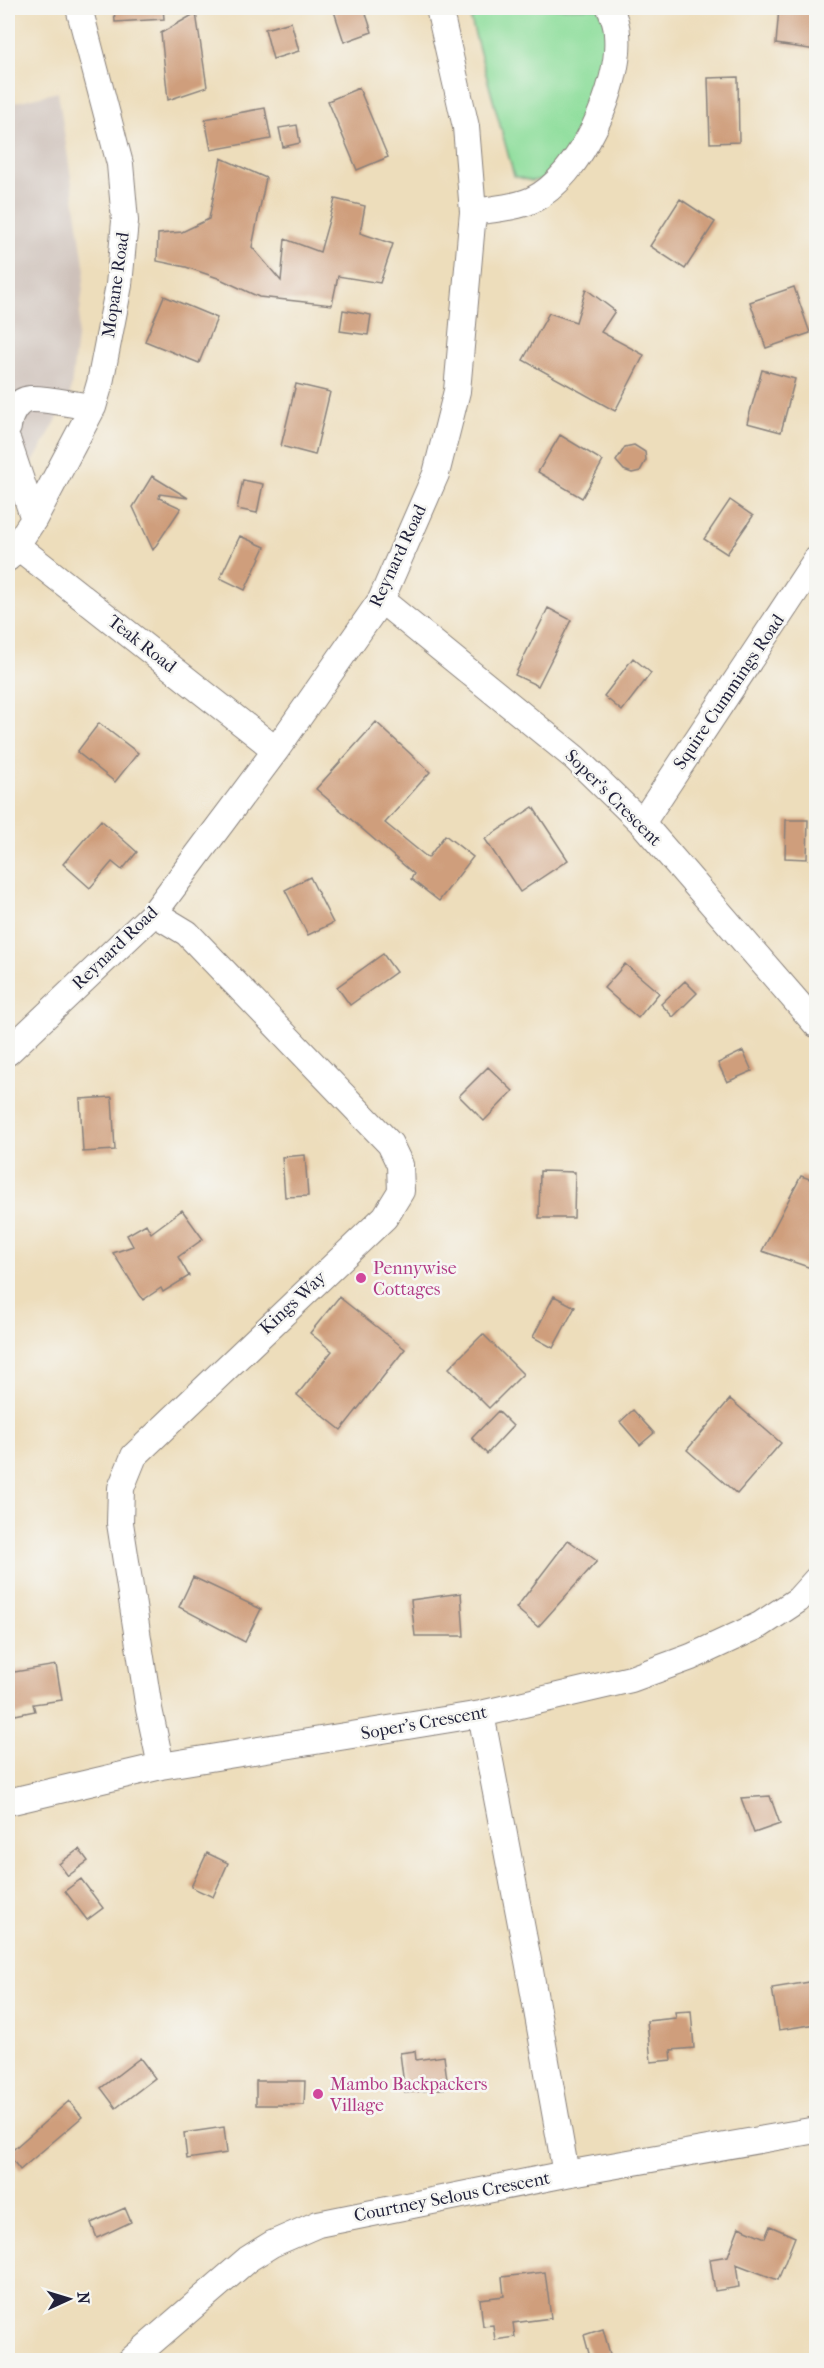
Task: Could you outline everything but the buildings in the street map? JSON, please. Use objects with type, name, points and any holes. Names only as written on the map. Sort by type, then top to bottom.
[{"type":"street","name":"Mopane Road","points":[[11,548],[34,519],[93,407],[100,383],[119,285],[125,221],[120,164],[80,8]]},
{"type":"street","name":"Reynard Road","points":[[8,1053],[154,913],[276,750],[381,600],[436,474],[457,391],[473,212],[466,127],[439,8]]},
{"type":"street","points":[[473,212],[532,200],[555,183],[577,159],[605,103],[615,63],[618,34],[610,8]]},
{"type":"street","points":[[8,427],[16,406],[28,399],[93,407]]},
{"type":"street","points":[[8,442],[34,519]]},
{"type":"street","name":"Teak Road","points":[[11,548],[276,750]]},
{"type":"street","name":"Squire Cummings Road","points":[[642,823],[816,560]]},
{"type":"street","name":"Soper's Crescent","points":[[381,600],[544,731],[642,823],[816,1024]]},
{"type":"street","name":"Kings Way","points":[[154,913],[187,933],[390,1144],[400,1165],[401,1191],[385,1216],[134,1456],[121,1488],[120,1523],[149,1709],[162,1767]]},
{"type":"street","name":"Soper's Crescent","points":[[8,1802],[162,1767],[481,1714],[631,1679],[691,1657],[760,1625],[798,1600],[816,1580]]},
{"type":"street","points":[[481,1714],[531,1971],[566,2174]]},
{"type":"street","name":"Courtney Selous Crescent","points":[[131,2361],[248,2259],[272,2244],[318,2224],[566,2174],[816,2130]]},
{"type":"shaded area","points":[[58,92],[85,270],[70,396],[13,498],[8,494],[8,104]]},
{"type":"green space","points":[[477,8],[600,8],[608,29],[599,96],[552,178],[531,181],[514,176],[471,20]]},
{"type":"place","name":"Pennywise Cottages","points":[[361,1278]]},
{"type":"place","name":"Mambo Backpackers Village","points":[[318,2094]]}]
